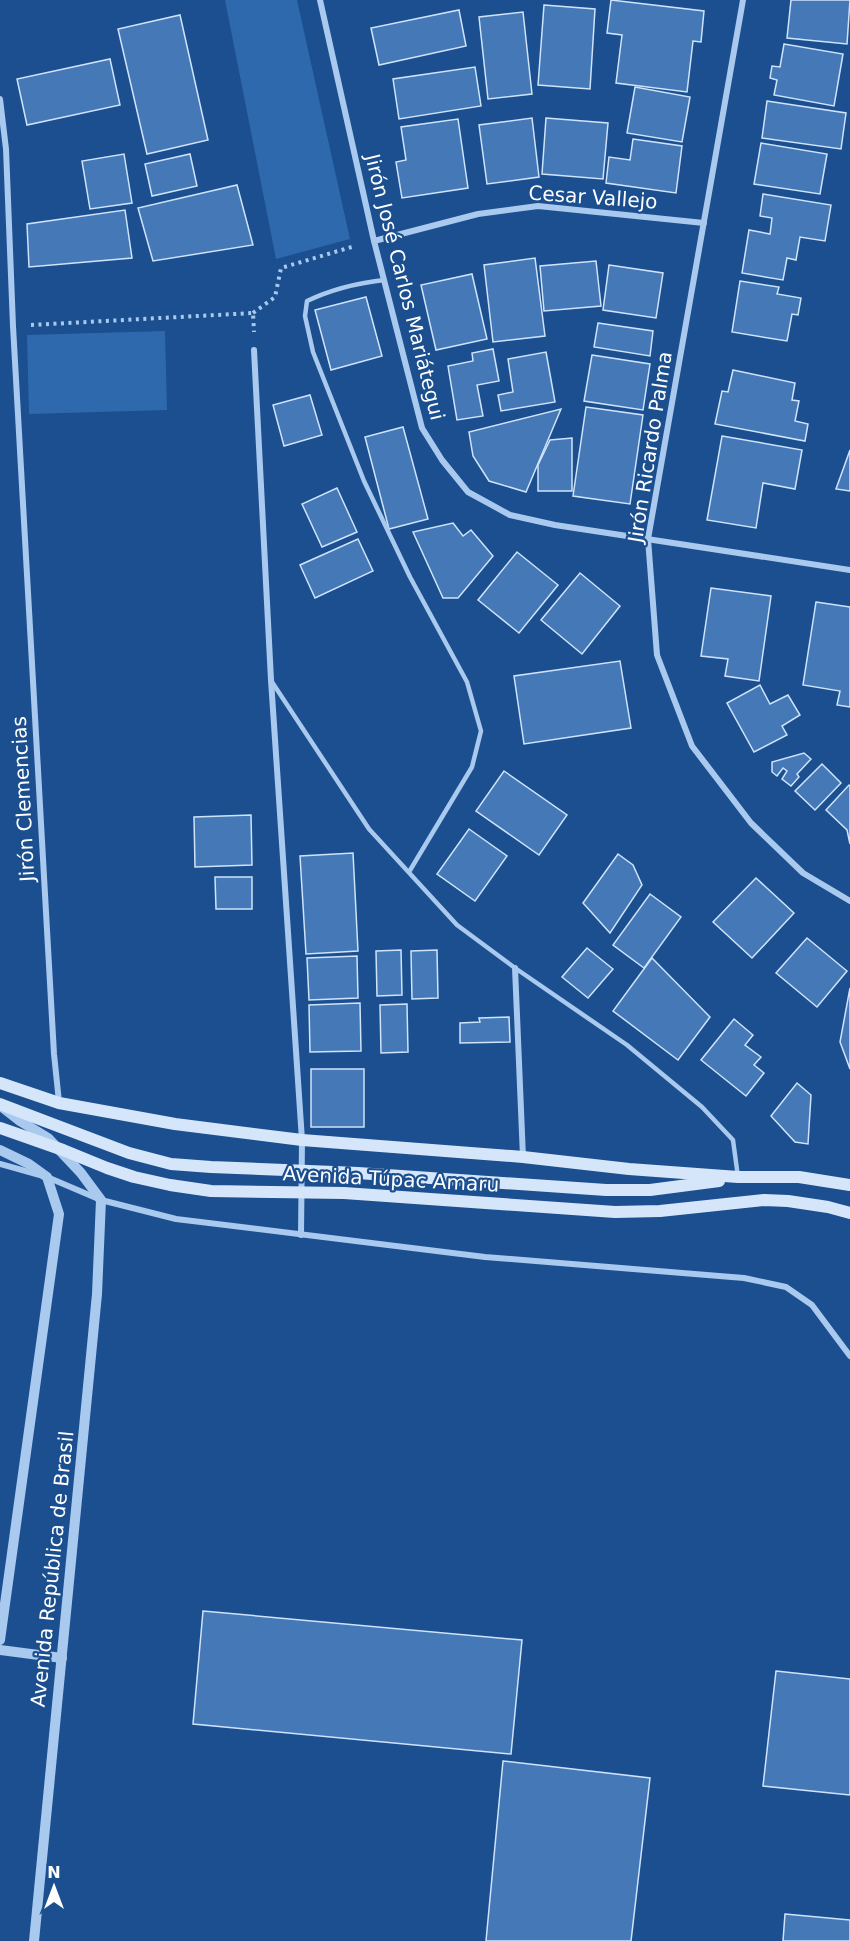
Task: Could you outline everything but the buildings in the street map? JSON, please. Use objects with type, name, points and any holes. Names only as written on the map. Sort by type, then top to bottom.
[{"type":"main road","points":[[0,1083],[59,1103],[175,1124],[302,1140],[523,1157],[629,1169],[738,1177],[799,1177],[850,1185]]},
{"type":"main road","name":"Avenida Túpac Amaru","points":[[0,1104],[129,1153],[171,1164],[606,1190],[650,1190],[738,1177]]},
{"type":"main road","name":"Avenida Túpac Amaru","points":[[0,1128],[134,1177],[211,1191],[344,1193],[615,1212],[660,1211],[764,1200],[828,1207],[850,1213]]},
{"type":"street","name":"Jirón José Carlos Mariátegui","points":[[320,0],[384,280],[422,428],[442,460],[468,492],[510,515],[555,525],[850,570]]},
{"type":"street","name":"Jirón Ricardo Palma","points":[[743,0],[648,539],[657,655],[692,746],[751,823],[803,873],[850,902]]},
{"type":"street","name":"Jirón Clemencias","points":[[0,99],[6,149],[13,326],[53,1042],[59,1103]]},
{"type":"street","name":"Cesar Vallejo","points":[[375,241],[478,214],[538,206],[704,223]]},
{"type":"street","points":[[254,350],[271,680],[302,1140],[301,1234]]},
{"type":"street","points":[[515,968],[523,1157]]},
{"type":"street","points":[[0,1104],[20,1121],[48,1138],[81,1173],[102,1200]]},
{"type":"street","points":[[0,1150],[29,1164],[47,1177]]},
{"type":"street","points":[[0,1164],[47,1177],[102,1200],[176,1219],[485,1257],[744,1278],[786,1287],[812,1305],[850,1356]]},
{"type":"street","name":"Avenida República de Brasil","points":[[0,1640],[59,1214],[47,1177]]},
{"type":"street","name":"Avenida República de Brasil","points":[[34,1941],[97,1294],[102,1200]]},
{"type":"street","points":[[0,1650],[62,1658]]},
{"type":"lane","points":[[384,280],[320,295],[307,301],[305,316],[313,352],[364,481],[411,577],[467,682],[482,731],[472,767],[410,872]]},
{"type":"lane","points":[[271,680],[369,828],[458,925],[515,968],[627,1045],[702,1107],[733,1140],[738,1177]]},
{"type":"path","points":[[13,326],[253,313],[275,297],[280,268],[362,244]]},
{"type":"path","points":[[253,313],[254,350]]},
{"type":"shaded area","points":[[225,0],[297,0],[350,239],[276,259]]},
{"type":"shaded area","points":[[165,331],[167,410],[29,414],[27,335]]}]
